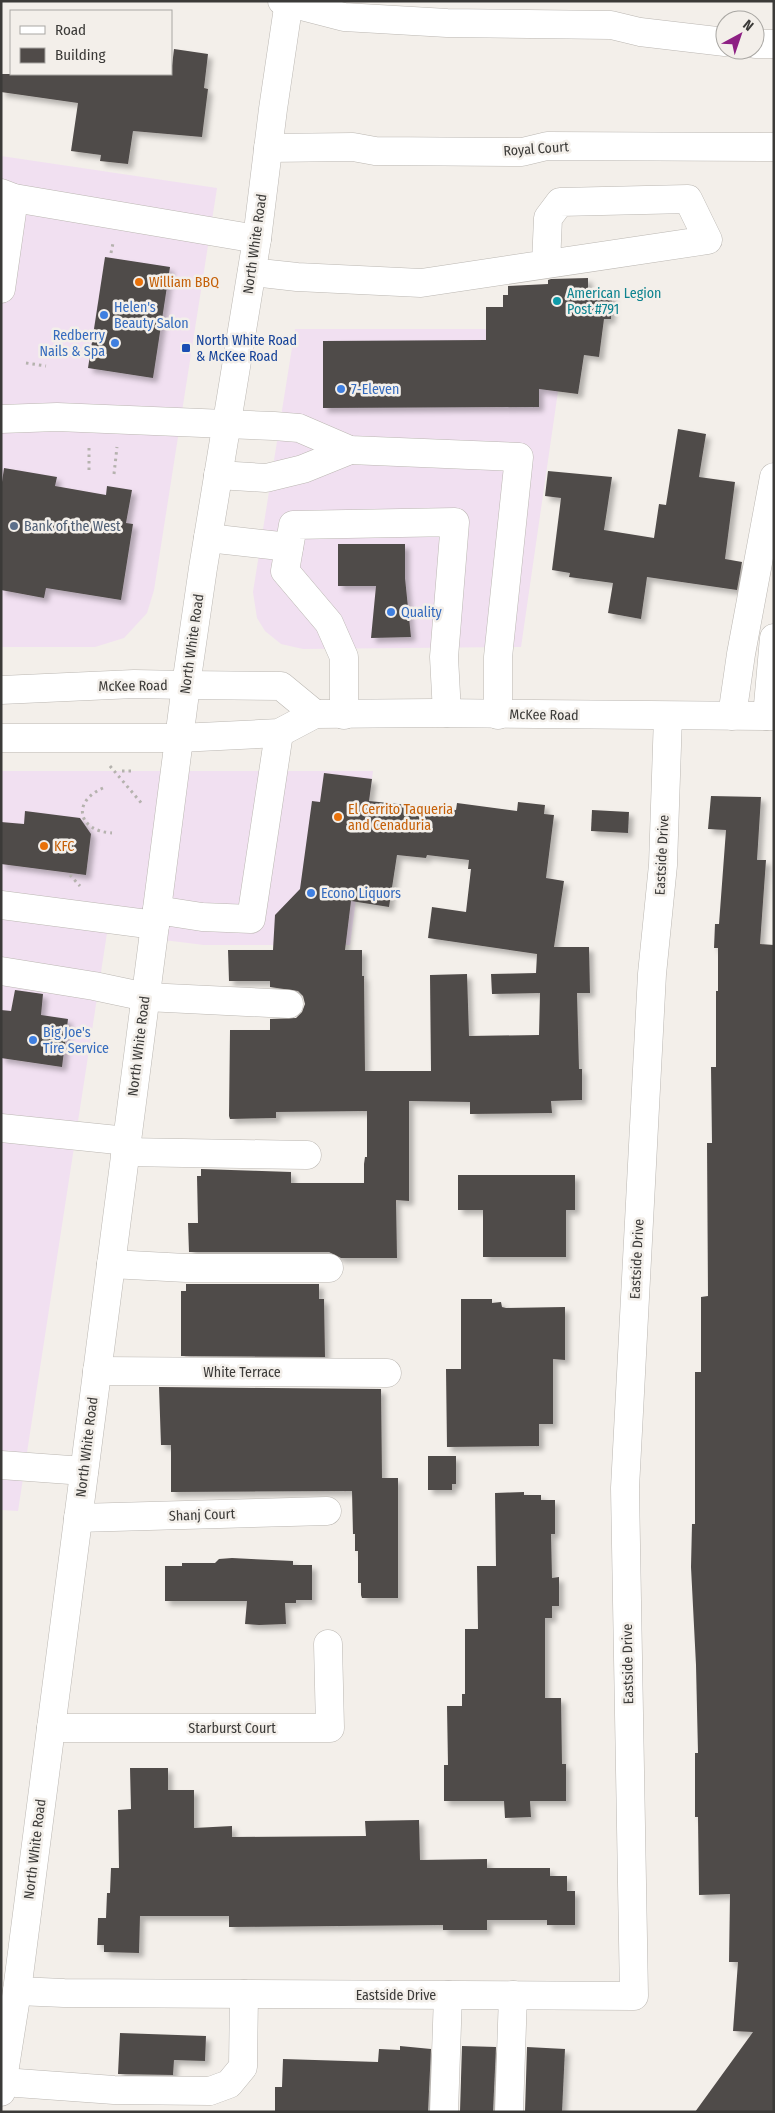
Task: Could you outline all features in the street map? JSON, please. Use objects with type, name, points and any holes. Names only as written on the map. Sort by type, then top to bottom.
[{"type":"street","points":[[287,2],[344,17],[447,23],[611,26],[640,32],[715,41]]},
{"type":"street","name":"North White Road","points":[[2,2087],[17,1991],[186,685],[226,422],[257,239],[287,2]]},
{"type":"street","name":"Royal Court","points":[[268,148],[354,147],[375,151],[522,152],[547,146],[774,147]]},
{"type":"street","points":[[1,289],[8,196],[257,239]]},
{"type":"street","points":[[252,272],[297,277],[421,283],[708,240],[688,199],[560,202],[548,218],[546,264]]},
{"type":"street","points":[[1,418],[57,417],[226,422],[299,428],[350,450],[519,457],[498,658],[498,715]]},
{"type":"street","points":[[218,475],[266,478],[304,469],[350,450]]},
{"type":"street","points":[[732,716],[741,654],[774,477]]},
{"type":"street","points":[[344,715],[344,657],[328,623],[285,571],[293,525],[455,522],[444,657],[447,713]]},
{"type":"street","points":[[208,538],[289,547]]},
{"type":"street","points":[[770,716],[774,638]]},
{"type":"street","name":"McKee Road","points":[[1,690],[134,684],[282,686],[315,714]]},
{"type":"street","name":"McKee Road","points":[[1,738],[179,738],[279,733],[315,714],[447,713],[498,715],[770,716]]},
{"type":"street","name":"Eastside Drive","points":[[17,1991],[634,1996],[625,1488],[652,974],[663,865],[668,716]]},
{"type":"street","points":[[1,905],[156,917],[202,916],[251,919],[279,733]]},
{"type":"street","points":[[1,971],[146,997],[289,1004]]},
{"type":"street","points":[[1,1128],[126,1147],[306,1155]]},
{"type":"street","points":[[111,1264],[186,1268],[329,1268]]},
{"type":"street","name":"White Terrace","points":[[97,1372],[387,1373]]},
{"type":"street","points":[[1,1465],[84,1471]]},
{"type":"street","name":"Shanj Court","points":[[78,1518],[327,1511]]},
{"type":"street","name":"Starburst Court","points":[[51,1728],[330,1728],[328,1644]]},
{"type":"street","points":[[2,2087],[210,2091],[229,2084],[243,2067],[244,1994]]},
{"type":"street","points":[[444,2112],[448,1995]]},
{"type":"street","points":[[509,2112],[513,1995]]},
{"type":"path","points":[[26,363],[46,366]]},
{"type":"path","points":[[89,437],[89,470]]},
{"type":"path","points":[[114,458],[114,474]]},
{"type":"path","points":[[85,738],[167,834]]},
{"type":"path","points":[[121,772],[131,771]]},
{"type":"path","points":[[103,788],[89,795],[82,808],[82,813],[93,829],[112,833]]},
{"type":"shaded area","points":[[1,156],[217,188],[154,590],[147,613],[124,638],[95,647],[1,647]]},
{"type":"shaded area","points":[[295,329],[567,329],[521,647],[303,649],[281,644],[265,631],[257,618],[253,592]]},
{"type":"shaded area","points":[[1,771],[373,771],[350,945],[204,945],[107,933],[18,1511],[1,1510]]},
{"type":"building","points":[[174,49],[208,54],[204,88],[208,89],[202,137],[133,131],[128,164],[100,161],[101,155],[71,151],[78,103],[1,92],[1,74],[172,75]]},
{"type":"building","points":[[105,257],[170,267],[153,378],[88,368]]},
{"type":"building","points":[[588,278],[588,290],[597,290],[598,293],[612,293],[611,319],[604,319],[599,357],[584,355],[578,394],[539,389],[539,407],[323,408],[323,341],[486,340],[486,307],[503,307],[503,295],[508,295],[508,286],[548,284],[548,280],[551,279]]},
{"type":"building","points":[[678,429],[706,434],[699,477],[735,482],[725,559],[742,562],[737,590],[647,577],[641,619],[608,613],[613,583],[569,577],[570,573],[552,570],[561,498],[545,496],[548,471],[612,477],[604,530],[654,538],[659,504],[666,505]]},
{"type":"building","points":[[4,468],[57,477],[55,486],[106,495],[107,486],[132,490],[126,523],[133,524],[121,600],[46,588],[44,598],[1,590],[1,489]]},
{"type":"building","name":"Quality","points":[[338,544],[405,544],[405,578],[411,637],[371,638],[376,586],[338,586]]},
{"type":"building","points":[[324,773],[372,779],[369,801],[456,810],[457,803],[517,811],[518,802],[545,805],[544,814],[554,815],[546,878],[564,881],[554,947],[589,947],[590,993],[577,993],[579,1069],[582,1069],[582,1100],[551,1101],[552,1113],[470,1114],[470,1102],[409,1101],[409,1201],[396,1200],[397,1258],[341,1258],[329,1252],[189,1252],[188,1223],[198,1223],[197,1176],[201,1176],[201,1169],[291,1172],[291,1183],[364,1183],[364,1164],[365,1157],[367,1157],[367,1111],[276,1112],[276,1118],[230,1119],[229,1116],[230,1030],[270,1030],[270,1019],[296,1018],[302,1012],[305,1004],[303,996],[298,991],[270,987],[270,981],[229,981],[228,950],[273,950],[275,915],[300,889],[312,801],[320,802]],"holes":[[[397,855],[426,858],[427,855],[469,860],[468,869],[471,869],[466,912],[432,907],[428,938],[537,954],[536,973],[491,974],[492,994],[540,993],[539,1035],[469,1036],[467,974],[430,975],[431,1071],[365,1071],[362,950],[345,950],[351,901],[389,907]]]},
{"type":"building","points":[[711,796],[761,797],[757,860],[766,860],[760,944],[774,945],[774,2112],[695,2112],[753,2032],[733,2031],[738,1962],[729,1962],[730,1894],[699,1895],[698,1817],[695,1817],[695,1753],[698,1753],[691,1567],[692,1524],[695,1524],[695,1372],[701,1372],[701,1297],[708,1296],[707,1143],[712,1143],[711,1067],[716,1067],[716,991],[718,991],[718,948],[714,948],[715,924],[719,924],[726,830],[708,829]]},
{"type":"building","points":[[592,810],[629,812],[628,833],[591,831]]},
{"type":"building","name":"KFC","points":[[25,811],[80,818],[91,834],[86,875],[1,864],[1,822],[24,824]]},
{"type":"building","name":"Big Joe's Tire Service","points":[[15,990],[43,994],[41,1015],[68,1019],[62,1067],[1,1058],[1,1010],[11,1011]]},
{"type":"building","points":[[458,1175],[575,1175],[575,1210],[566,1210],[566,1257],[483,1257],[483,1210],[458,1210]]},
{"type":"building","points":[[186,1284],[319,1284],[319,1299],[324,1299],[325,1357],[181,1356],[181,1291],[186,1291]]},
{"type":"building","points":[[461,1299],[492,1299],[492,1303],[501,1302],[502,1307],[506,1308],[565,1307],[565,1360],[553,1359],[553,1424],[539,1424],[539,1446],[447,1447],[446,1369],[461,1369]]},
{"type":"building","points":[[159,1387],[381,1389],[382,1478],[398,1478],[398,1598],[362,1598],[361,1583],[358,1583],[358,1551],[355,1551],[355,1534],[353,1534],[352,1491],[171,1492],[171,1445],[161,1445]]},
{"type":"building","points":[[428,1456],[456,1456],[456,1484],[452,1484],[452,1490],[428,1490]]},
{"type":"building","points":[[524,1492],[524,1495],[541,1495],[541,1500],[555,1500],[555,1534],[551,1534],[552,1578],[559,1577],[559,1606],[552,1606],[552,1618],[545,1618],[545,1698],[561,1698],[562,1764],[566,1764],[566,1801],[530,1801],[531,1817],[505,1818],[504,1801],[444,1801],[444,1765],[448,1765],[447,1706],[462,1706],[462,1694],[465,1694],[465,1629],[478,1629],[477,1566],[496,1566],[495,1493]]},
{"type":"building","points":[[219,1559],[293,1561],[293,1565],[312,1565],[312,1600],[296,1600],[296,1603],[285,1603],[286,1624],[259,1625],[245,1624],[247,1601],[165,1601],[165,1566],[182,1566],[182,1563],[215,1563]]},
{"type":"building","points":[[130,1768],[168,1768],[168,1790],[194,1790],[194,1828],[232,1826],[232,1837],[366,1836],[365,1821],[419,1820],[420,1860],[487,1859],[487,1868],[550,1868],[550,1876],[567,1876],[567,1891],[575,1891],[575,1925],[547,1925],[547,1920],[487,1920],[487,1930],[443,1930],[443,1925],[229,1927],[229,1916],[140,1916],[139,1953],[104,1952],[104,1945],[97,1945],[98,1918],[106,1918],[111,1868],[119,1868],[118,1810],[131,1809]]},
{"type":"building","points":[[120,2033],[206,2036],[205,2061],[174,2060],[173,2075],[118,2074]]},
{"type":"building","points":[[400,2046],[431,2049],[428,2112],[275,2112],[275,2087],[282,2087],[283,2059],[378,2062],[379,2049],[400,2050]]},
{"type":"building","points":[[462,2046],[496,2047],[493,2112],[460,2112]]},
{"type":"building","points":[[527,2047],[565,2049],[562,2112],[525,2112]]},
{"type":"place","name":"William BBQ","points":[[139,282]]},
{"type":"place","name":"American Legion Post #791","points":[[557,301]]},
{"type":"place","name":"Helen's Beauty Salon","points":[[104,315]]},
{"type":"place","name":"Redberry Nails & Spa","points":[[115,343]]},
{"type":"place","name":"North White Road & McKee Road","points":[[186,348]]},
{"type":"place","name":"7-Eleven","points":[[341,389]]},
{"type":"place","name":"Bank of the West","points":[[14,526]]},
{"type":"place","name":"Quality","points":[[391,612]]},
{"type":"place","name":"El Cerrito Taqueria and Cenaduria","points":[[338,817]]},
{"type":"place","name":"KFC","points":[[44,846]]},
{"type":"place","name":"Econo Liquors","points":[[311,893]]},
{"type":"place","name":"Big Joe's Tire Service","points":[[33,1040]]}]
